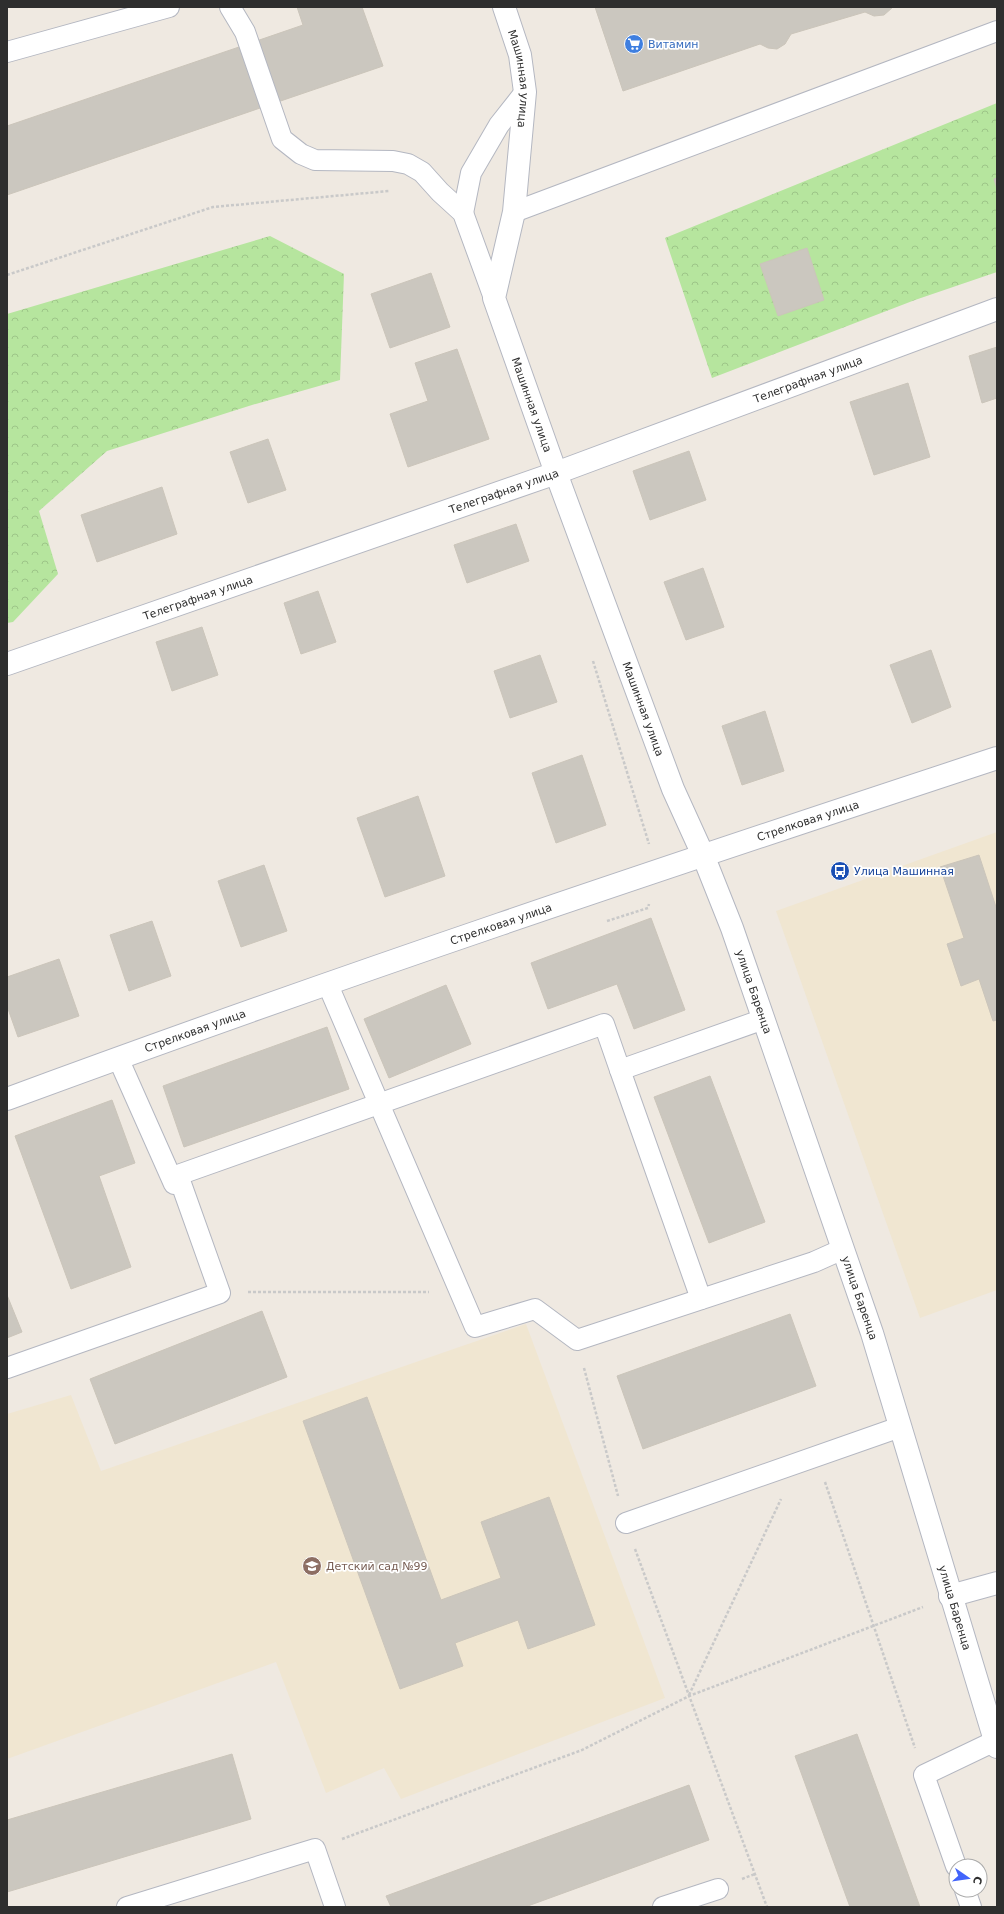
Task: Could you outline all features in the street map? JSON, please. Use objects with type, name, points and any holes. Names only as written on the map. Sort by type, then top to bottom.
[{"type":"street","name":"Машинная улица","points":[[504,7],[520,55],[525,92],[514,212],[494,298],[556,473],[673,789],[703,855]]},
{"type":"street","name":"Телеграфная улица","points":[[7,664],[556,473],[997,309]]},
{"type":"street","name":"Стрелковая улица","points":[[7,1099],[118,1058],[703,855],[997,758]]},
{"type":"street","name":"улица Баренца","points":[[703,855],[732,928],[872,1333],[950,1596],[996,1744]]},
{"type":"street","points":[[950,1596],[997,1583]]},
{"type":"lane","points":[[7,52],[168,7]]},
{"type":"lane","points":[[230,7],[244,32],[282,139],[301,154],[315,160],[392,161],[408,164],[422,172],[463,214],[494,298]]},
{"type":"lane","points":[[514,212],[997,31]]},
{"type":"lane","points":[[463,214],[471,173],[499,125],[525,92]]},
{"type":"lane","points":[[328,985],[475,1327],[535,1309],[577,1340],[814,1262],[843,1249]]},
{"type":"lane","points":[[620,1070],[764,1019]]},
{"type":"lane","points":[[7,1368],[220,1292],[178,1175],[604,1024],[701,1299]]},
{"type":"lane","points":[[118,1058],[174,1184]]},
{"type":"lane","points":[[626,1523],[900,1427]]},
{"type":"lane","points":[[953,1858],[924,1775],[996,1744]]},
{"type":"lane","points":[[126,1907],[315,1849],[335,1907]]},
{"type":"lane","points":[[663,1907],[718,1889]]},
{"type":"path","points":[[7,275],[214,207],[391,191]]},
{"type":"path","points":[[220,1292],[460,1291]]},
{"type":"path","points":[[577,1340],[626,1523],[767,1907]]},
{"type":"path","points":[[816,1457],[924,1775]]},
{"type":"path","points":[[689,1696],[797,1463]]},
{"type":"path","points":[[315,1849],[582,1750],[689,1696],[950,1596]]},
{"type":"shaded area","points":[[997,832],[997,1290],[920,1318],[776,911]]},
{"type":"shaded area","name":"Детский сад №99","points":[[526,1324],[665,1698],[401,1799],[384,1768],[326,1793],[276,1662],[7,1759],[7,1414],[71,1395],[101,1471]]},
{"type":"green space","points":[[997,103],[997,272],[915,300],[712,378],[665,238]]},
{"type":"green space","points":[[270,236],[344,274],[340,380],[252,405],[107,451],[39,511],[58,574],[13,622],[7,623],[7,314]]},
{"type":"building","points":[[297,7],[362,7],[383,66],[263,107],[242,46],[303,25]]},
{"type":"building","points":[[595,7],[893,7],[884,15],[874,16],[865,12],[791,34],[785,44],[777,49],[768,48],[760,44],[623,91]]},
{"type":"building","points":[[242,46],[263,107],[7,195],[7,126]]},
{"type":"building","points":[[997,178],[997,189],[994,179]]},
{"type":"building","points":[[807,248],[824,300],[778,316],[760,264]]},
{"type":"building","points":[[431,273],[450,327],[390,348],[371,294]]},
{"type":"building","points":[[997,347],[997,398],[982,403],[969,356]]},
{"type":"building","points":[[457,349],[489,439],[408,467],[390,414],[428,401],[415,363]]},
{"type":"building","points":[[908,383],[930,457],[874,475],[850,402]]},
{"type":"building","points":[[268,439],[286,490],[248,503],[230,452]]},
{"type":"building","points":[[689,451],[706,500],[650,520],[633,471]]},
{"type":"building","points":[[162,487],[177,534],[97,562],[81,515]]},
{"type":"building","points":[[516,524],[529,561],[467,583],[454,545]]},
{"type":"building","points":[[703,568],[724,627],[686,640],[664,582]]},
{"type":"building","points":[[318,591],[336,642],[301,654],[284,603]]},
{"type":"building","points":[[202,627],[218,675],[172,691],[156,642]]},
{"type":"building","points":[[931,650],[951,707],[912,723],[890,665]]},
{"type":"building","points":[[540,655],[557,702],[510,718],[494,671]]},
{"type":"building","points":[[765,711],[784,771],[742,785],[722,726]]},
{"type":"building","points":[[582,755],[606,825],[556,843],[532,773]]},
{"type":"building","points":[[418,796],[445,876],[385,897],[357,818]]},
{"type":"building","points":[[979,855],[997,910],[997,1020],[993,1021],[979,979],[961,986],[947,944],[964,938],[940,867]]},
{"type":"building","points":[[264,865],[287,931],[241,947],[218,881]]},
{"type":"building","points":[[651,918],[685,1010],[634,1029],[617,984],[548,1009],[531,963]]},
{"type":"building","points":[[152,921],[171,976],[129,991],[110,935]]},
{"type":"building","points":[[59,959],[79,1016],[18,1037],[7,1006],[7,977]]},
{"type":"building","points":[[446,985],[471,1044],[389,1078],[364,1019]]},
{"type":"building","points":[[327,1027],[349,1089],[184,1147],[163,1086]]},
{"type":"building","points":[[710,1076],[765,1222],[709,1243],[654,1097]]},
{"type":"building","points":[[112,1100],[135,1163],[99,1176],[131,1267],[71,1289],[15,1136]]},
{"type":"building","points":[[7,1295],[22,1332],[7,1338]]},
{"type":"building","points":[[262,1311],[287,1377],[115,1444],[90,1379]]},
{"type":"building","points":[[790,1314],[816,1386],[643,1449],[617,1376]]},
{"type":"building","points":[[367,1397],[441,1600],[501,1578],[481,1522],[549,1497],[595,1625],[528,1649],[518,1620],[455,1643],[463,1666],[400,1689],[303,1421]]},
{"type":"building","points":[[857,1734],[920,1907],[850,1907],[795,1756]]},
{"type":"building","points":[[232,1754],[251,1819],[7,1892],[7,1820]]},
{"type":"building","points":[[689,1785],[709,1840],[525,1907],[391,1907],[386,1896]]},
{"type":"place","name":"Витамин","points":[[634,44]]},
{"type":"place","name":"Улица Машинная","points":[[840,871]]},
{"type":"place","name":"Детский сад №99","points":[[312,1566]]}]
